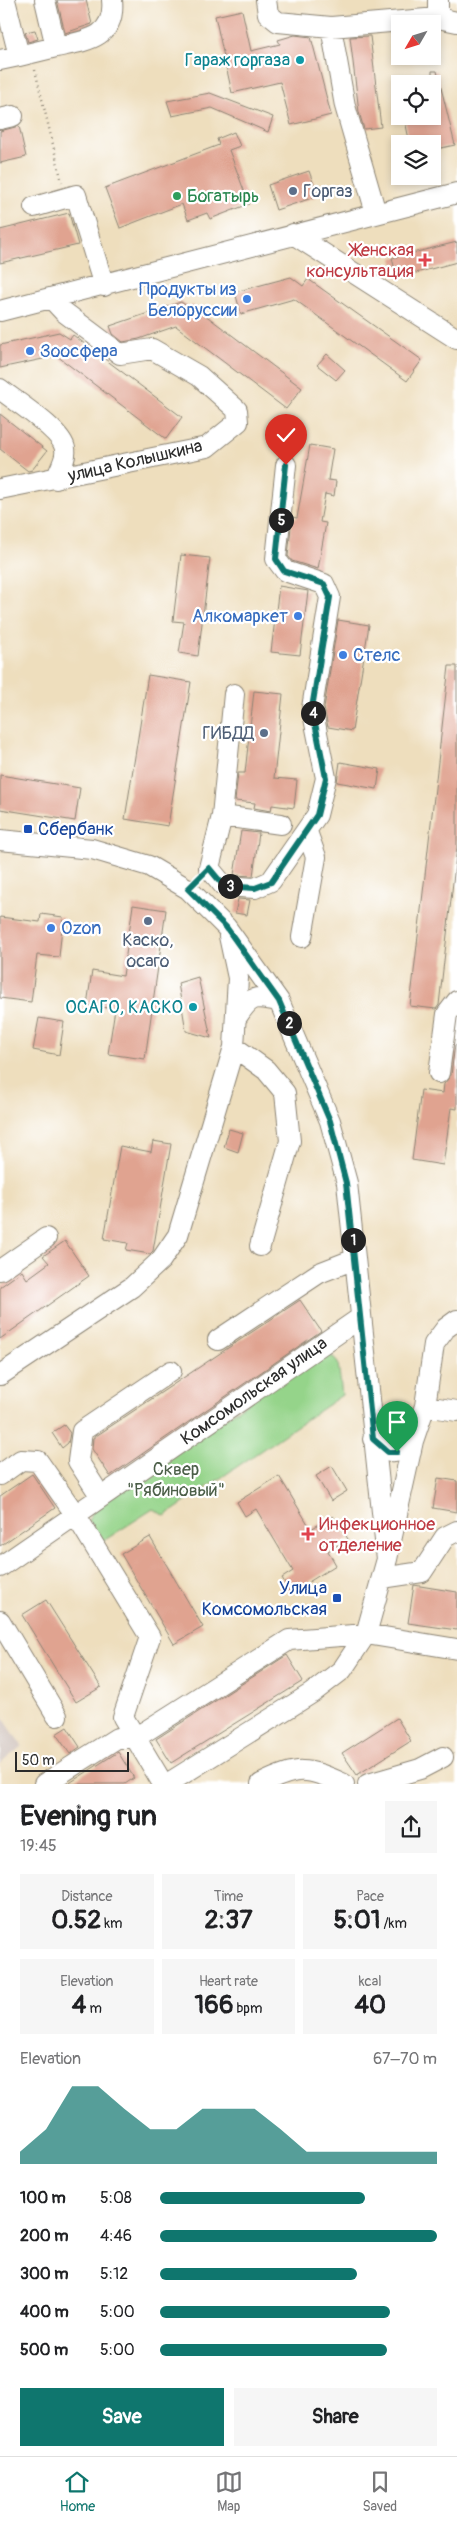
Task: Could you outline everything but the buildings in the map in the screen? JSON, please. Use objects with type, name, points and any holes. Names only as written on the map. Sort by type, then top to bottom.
[{"type":"street","points":[[5,0],[17,56],[85,41],[100,34],[111,22],[112,0]]},
{"type":"street","points":[[45,0],[56,46]]},
{"type":"street","points":[[266,0],[268,14],[278,22],[330,27],[444,13]]},
{"type":"street","points":[[330,27],[345,106],[376,212]]},
{"type":"street","points":[[0,311],[104,286],[376,212],[457,193]]},
{"type":"street","points":[[34,207],[76,195],[104,286]]},
{"type":"street","points":[[293,234],[457,339]]},
{"type":"street","name":"улица Колышкина","points":[[0,489],[207,447],[238,422],[237,410],[199,376],[152,349],[120,354],[64,312],[51,298]]},
{"type":"street","name":"улица Колышкина","points":[[0,389],[56,434],[64,444],[66,452],[56,479]]},
{"type":"street","points":[[209,868],[224,886],[255,888],[271,882],[317,815],[326,778],[312,708],[330,597],[324,584],[284,571],[276,559],[286,465]]},
{"type":"street","points":[[188,889],[209,868],[222,816],[234,694]]},
{"type":"street","points":[[222,816],[281,824]]},
{"type":"street","points":[[302,937],[316,857],[307,832]]},
{"type":"street","points":[[0,840],[92,849],[149,866],[188,889],[226,927],[279,1001],[330,1121],[346,1183],[373,1439],[384,1569]]},
{"type":"street","points":[[0,1375],[132,1287],[161,1260],[178,1235],[234,1047],[238,1017],[238,978],[233,946],[226,927]]},
{"type":"street","points":[[238,1017],[247,1002],[258,996],[279,1001]]},
{"type":"street","points":[[439,1073],[447,1014],[457,1001]]},
{"type":"street","points":[[234,1047],[266,1070],[285,1093],[290,1141],[260,1246]]},
{"type":"street","points":[[0,1270],[46,1238]]},
{"type":"street","points":[[218,1340],[319,1273],[355,1259]]},
{"type":"street","name":"Комсомольская улица","points":[[0,1567],[100,1496],[360,1318]]},
{"type":"street","points":[[0,1475],[21,1460],[38,1461],[75,1514],[150,1637],[123,1717],[136,1738],[173,1782],[312,1693],[342,1670],[366,1634],[384,1569],[412,1441],[425,1406],[434,1344],[446,1328],[457,1320]]},
{"type":"street","points":[[100,1496],[78,1461],[82,1431],[171,1371]]},
{"type":"street","points":[[425,1406],[457,1411]]},
{"type":"street","points":[[373,1439],[388,1452],[397,1452],[412,1441]]},
{"type":"street","points":[[384,1569],[422,1572],[445,1537],[457,1531]]},
{"type":"street","points":[[0,1622],[57,1716]]},
{"type":"street","points":[[44,1784],[117,1738],[136,1738],[289,1640],[366,1634],[457,1648]]},
{"type":"street","points":[[368,1784],[420,1769],[442,1757]]},
{"type":"street","points":[[260,1784],[286,1772],[315,1771],[344,1784]]},
{"type":"path","points":[[17,56],[66,198]]},
{"type":"shaded area","points":[[0,1713],[22,1746],[0,1764]]},
{"type":"green space","name":"Сквер \"Рябиновый\"","points":[[325,1349],[338,1363],[342,1395],[165,1516],[153,1509],[97,1545],[89,1519],[94,1509]]},
{"type":"place","name":"Гараж горгаза","points":[[300,60]]},
{"type":"place","name":"Горгаз","points":[[293,191]]},
{"type":"place","name":"Богатырь","points":[[177,196]]},
{"type":"place","name":"Женская консультация","points":[[425,260]]},
{"type":"place","name":"Продукты из Белоруссии","points":[[247,299]]},
{"type":"place","name":"Зоосфера","points":[[30,351]]},
{"type":"place","name":"Алкомаркет","points":[[298,616]]},
{"type":"place","name":"Стелс","points":[[343,655]]},
{"type":"place","name":"ГИБДД","points":[[264,733]]},
{"type":"place","name":"Сбербанк","points":[[28,829]]},
{"type":"place","name":"Каско, осаго","points":[[148,921]]},
{"type":"place","name":"Ozon","points":[[51,928]]},
{"type":"place","name":"ОСАГО, КАСКО","points":[[193,1007]]},
{"type":"place","name":"Инфекционное отделение","points":[[308,1534]]},
{"type":"place","name":"Улица Комсомольская","points":[[337,1598]]},
{"type":"route","points":[[286,465],[276,559],[284,571],[324,584],[330,597],[312,708],[326,778],[317,815],[271,882],[255,888],[224,886],[209,868],[188,889],[226,927],[279,1001],[307,1062],[330,1121],[346,1183],[373,1439],[388,1452],[397,1452]]}]
